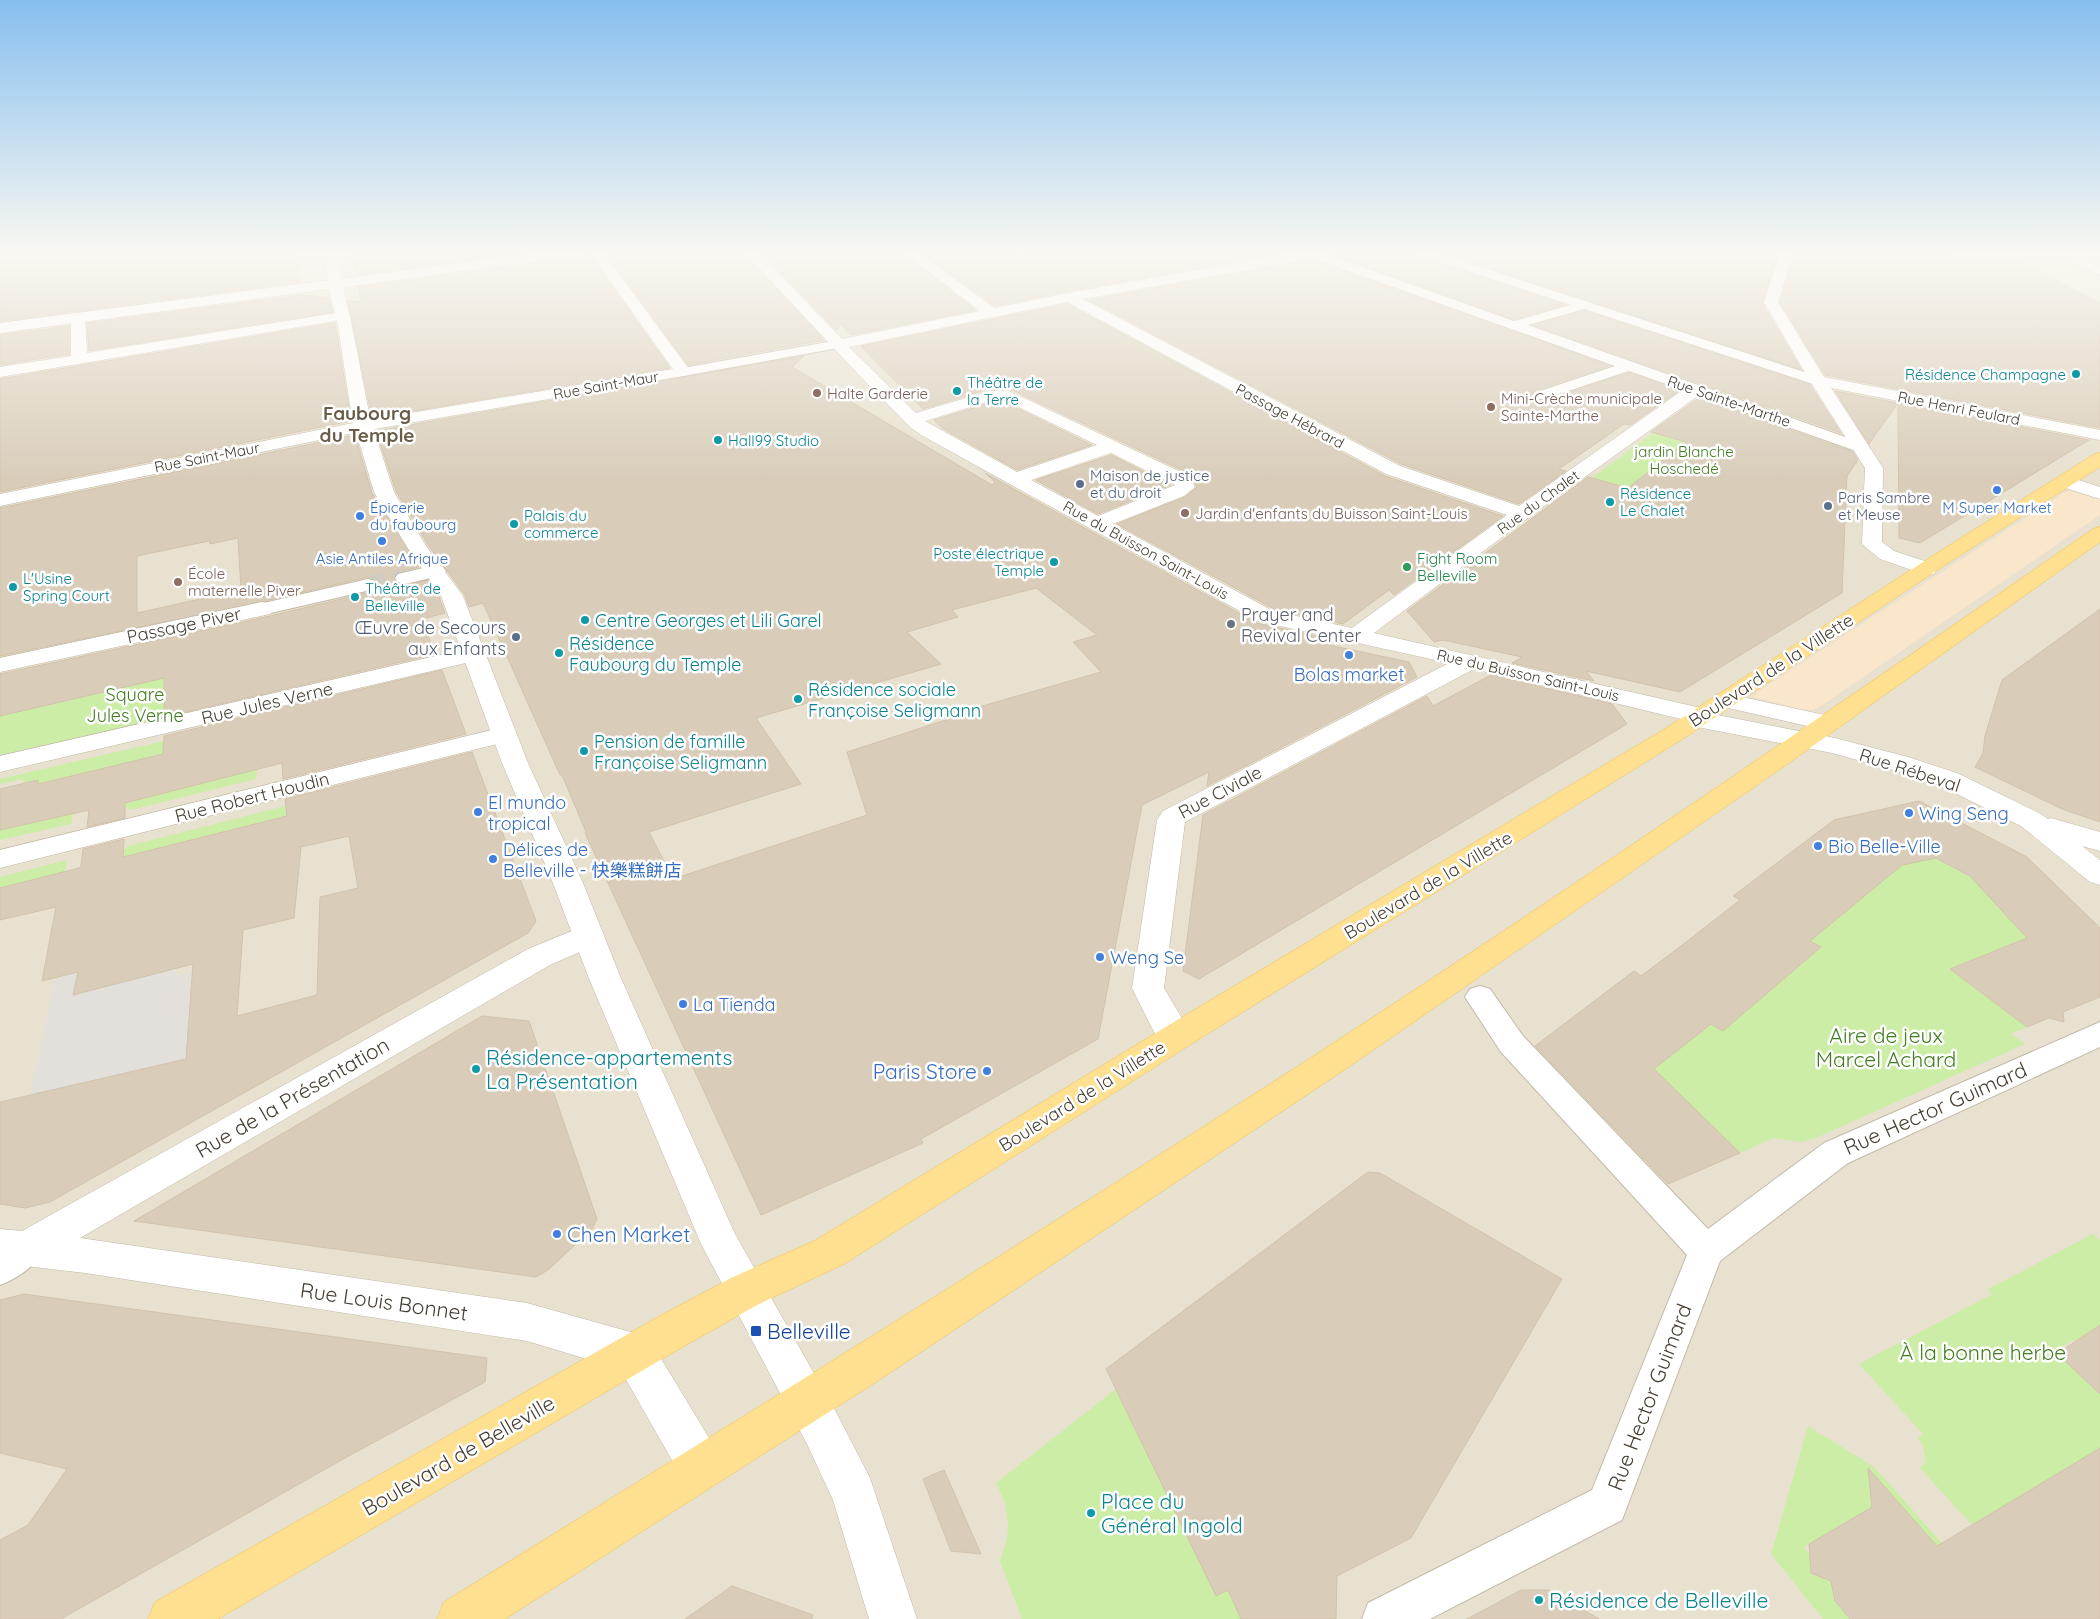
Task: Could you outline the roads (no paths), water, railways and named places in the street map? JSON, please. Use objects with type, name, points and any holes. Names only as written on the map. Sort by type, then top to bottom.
[{"type":"main road","name":"Boulevard de la Villette","points":[[745,1291],[830,1252],[1708,712],[1926,569],[2100,459]]},
{"type":"main road","points":[[461,1619],[872,1361],[1338,1057],[1803,741],[2100,533]]},
{"type":"main road","name":"Boulevard de Belleville","points":[[172,1619],[745,1291]]},
{"type":"street","points":[[78,327],[79,359]]},
{"type":"street","points":[[0,372],[277,327]]},
{"type":"street","points":[[344,327],[363,426],[377,473],[388,501],[452,596],[504,735],[589,935],[604,976],[716,1235],[854,1494],[894,1619]]},
{"type":"street","points":[[650,327],[683,372]]},
{"type":"street","name":"Rue du Buisson Saint-Louis","points":[[822,327],[913,419],[927,430],[1266,616],[1708,712]]},
{"type":"street","name":"Rue Saint-Maur","points":[[0,500],[363,426],[683,372],[839,344],[922,327]]},
{"type":"street","name":"Passage Hébrard","points":[[1124,327],[1393,470],[1522,513]]},
{"type":"street","name":"Rue Sainte-Marthe","points":[[1518,327],[1862,448]]},
{"type":"street","points":[[1650,327],[1818,381]]},
{"type":"street","points":[[1786,327],[1874,468],[1872,544],[1887,555],[1926,569]]},
{"type":"street","points":[[1540,396],[1629,366]]},
{"type":"street","name":"Rue Henri Feulard","points":[[1818,381],[2100,435]]},
{"type":"street","name":"Rue du Chalet","points":[[1357,635],[1522,513],[1696,389]]},
{"type":"street","points":[[913,419],[990,396],[1009,396],[1182,480],[1185,487],[1177,492],[1099,523]]},
{"type":"street","points":[[1016,480],[1113,446]]},
{"type":"street","points":[[2066,482],[2100,493]]},
{"type":"street","points":[[405,578],[436,571]]},
{"type":"street","name":"Passage Piver","points":[[0,665],[368,586]]},
{"type":"street","name":"Rue Jules Verne","points":[[0,764],[475,654]]},
{"type":"street","name":"Rue Civiale","points":[[1176,1038],[1148,988],[1171,820],[1173,817],[1471,661]]},
{"type":"street","points":[[1708,712],[1829,723]]},
{"type":"street","name":"Rue Rébeval","points":[[1708,712],[1803,741],[1834,746],[1899,763],[1948,779],[2031,820],[2100,874]]},
{"type":"street","name":"Rue Robert Houdin","points":[[0,859],[504,735]]},
{"type":"street","points":[[2031,820],[2100,842]]},
{"type":"street","name":"Rue de la Présentation","points":[[9,1255],[539,957],[589,935]]},
{"type":"street","points":[[1480,997],[1512,1044],[1706,1251]]},
{"type":"street","name":"Rue Hector Guimard","points":[[1384,1619],[1607,1505],[1706,1251],[1836,1153],[2100,1034]]},
{"type":"street","name":"Rue Louis Bonnet","points":[[9,1255],[526,1322],[634,1353]]},
{"type":"street","points":[[634,1353],[701,1467]]},
{"type":"tunnel","points":[[368,585],[405,578]]},
{"type":"place","name":"Résidence Champagne","points":[[2076,374]]},
{"type":"place","name":"Théâtre de la Terre","points":[[957,391]]},
{"type":"place","name":"Halte Garderie","points":[[817,393]]},
{"type":"place","name":"Mini-Crèche municipale Sainte-Marthe","points":[[1491,407]]},
{"type":"place","name":"Hall99 Studio","points":[[718,440]]},
{"type":"place","name":"Maison de justice et du droit","points":[[1080,484]]},
{"type":"place","name":"M Super Market","points":[[1997,490]]},
{"type":"place","name":"Résidence Le Chalet","points":[[1610,502]]},
{"type":"place","name":"Paris Sambre et Meuse","points":[[1828,506]]},
{"type":"place","name":"Jardin d'enfants du Buisson Saint-Louis","points":[[1185,513]]},
{"type":"place","name":"Épicerie du faubourg","points":[[360,516]]},
{"type":"place","name":"Palais du commerce","points":[[514,524]]},
{"type":"place","name":"Asie Antiles Afrique","points":[[382,541]]},
{"type":"place","name":"Poste électrique Temple","points":[[1054,562]]},
{"type":"place","name":"Fight Room Belleville","points":[[1407,567]]},
{"type":"place","name":"École maternelle Piver","points":[[178,582]]},
{"type":"place","name":"L'Usine Spring Court","points":[[13,587]]},
{"type":"place","name":"Théâtre de Belleville","points":[[355,597]]},
{"type":"place","name":"Centre Georges et Lili Garel","points":[[585,620]]},
{"type":"place","name":"Prayer and Revival Center","points":[[1231,624]]},
{"type":"place","name":"Œuvre de Secours aux Enfants","points":[[516,637]]},
{"type":"place","name":"Résidence Faubourg du Temple","points":[[559,653]]},
{"type":"place","name":"Bolas market","points":[[1349,655]]},
{"type":"place","name":"Résidence sociale Françoise Seligmann","points":[[798,699]]},
{"type":"place","name":"Pension de famille Françoise Seligmann","points":[[584,751]]},
{"type":"place","name":"El mundo tropical","points":[[478,812]]},
{"type":"place","name":"Wing Seng","points":[[1909,813]]},
{"type":"place","name":"Bio Belle-Ville","points":[[1818,846]]},
{"type":"place","name":"Délices de Belleville - 快樂糕餅店","points":[[493,859]]},
{"type":"place","name":"Weng Se","points":[[1100,957]]},
{"type":"place","name":"La Tienda","points":[[683,1004]]},
{"type":"place","name":"Résidence-appartements La Présentation","points":[[476,1069]]},
{"type":"place","name":"Paris Store","points":[[987,1071]]},
{"type":"place","name":"Chen Market","points":[[557,1234]]},
{"type":"place","name":"Belleville","points":[[756,1331]]},
{"type":"place","name":"Place du Général Ingold","points":[[1091,1513]]},
{"type":"place","name":"Résidence de Belleville","points":[[1539,1600]]},
{"type":"district","name":"Faubourg du Temple","points":[[367,424]]},
{"type":"park label","name":"jardin Blanche Hoschedé","points":[[1684,460]]},
{"type":"park label","name":"Square Jules Verne","points":[[135,704]]},
{"type":"park label","name":"Aire de jeux Marcel Achard","points":[[1886,1047]]},
{"type":"park label","name":"À la bonne herbe","points":[[1983,1352]]}]
